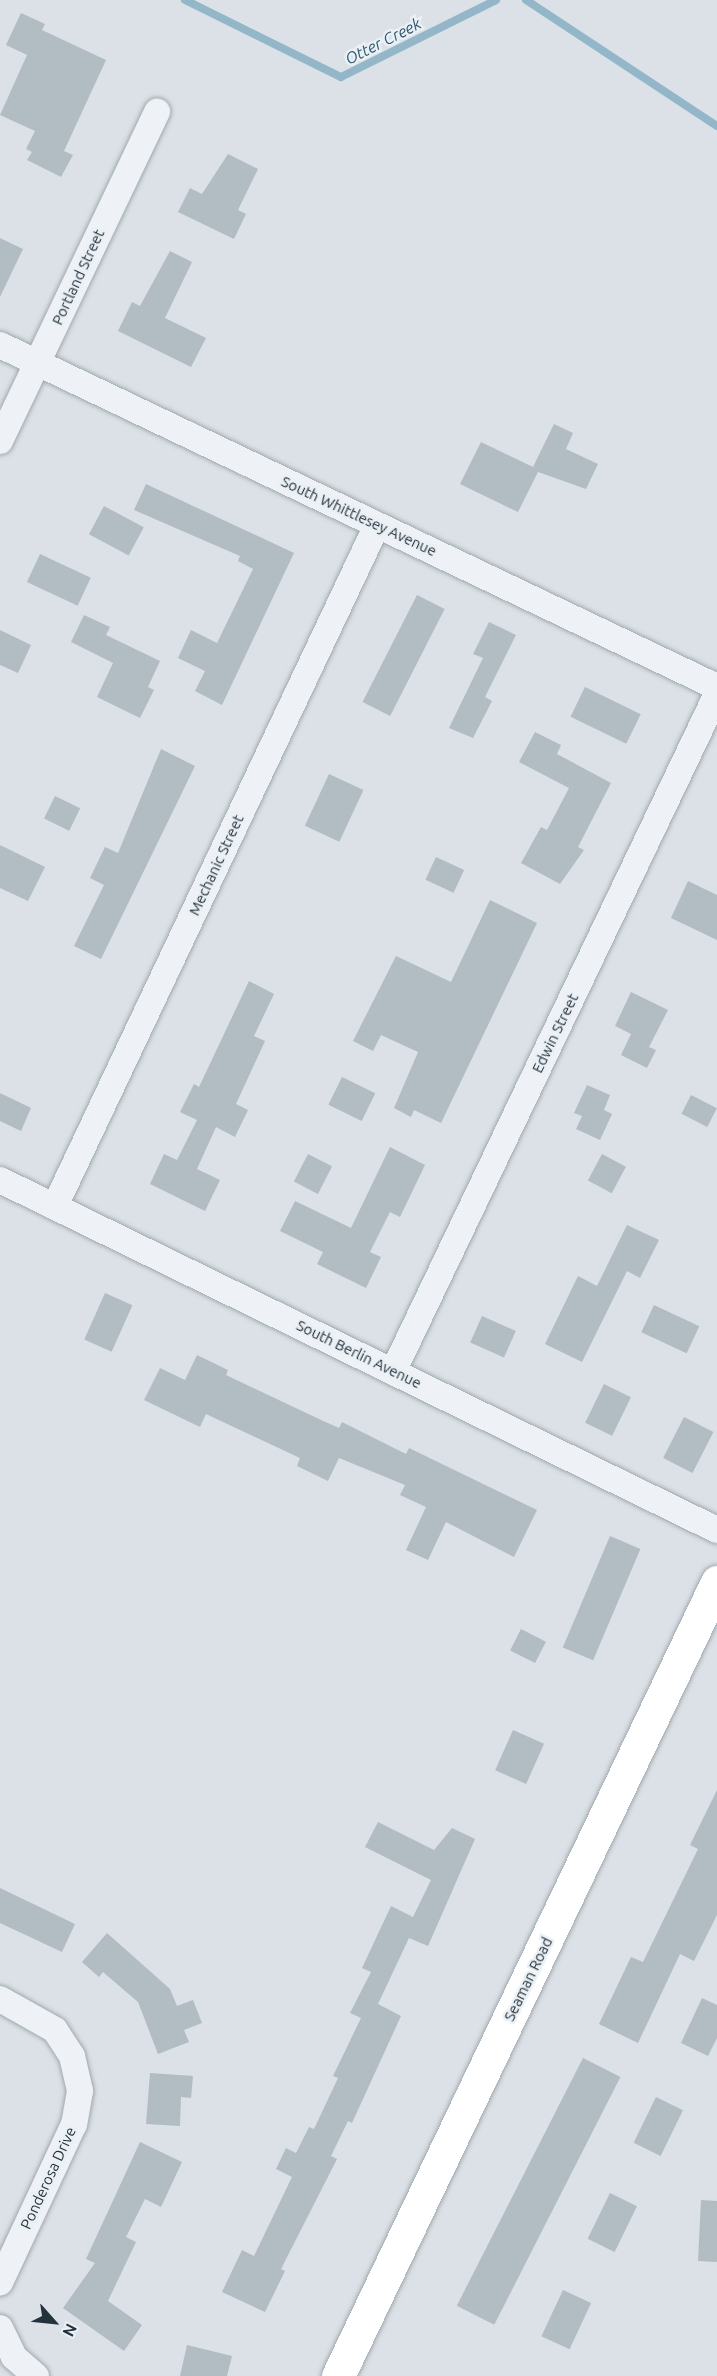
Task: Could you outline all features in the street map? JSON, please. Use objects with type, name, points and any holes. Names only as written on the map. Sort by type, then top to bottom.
[{"type":"street","name":"Portland Street","points":[[0,441],[157,112]]},
{"type":"street","name":"South Whittlesey Avenue","points":[[0,345],[717,687]]},
{"type":"street","name":"Mechanic Street","points":[[55,1206],[377,525]]},
{"type":"street","name":"Edwin Street","points":[[393,1371],[717,694]]},
{"type":"street","name":"South Berlin Avenue","points":[[0,1180],[717,1530]]},
{"type":"street","name":"Seaman Road","points":[[338,2376],[717,1582]]},
{"type":"street","name":"Ponderosa Drive","points":[[0,1999],[55,2030],[72,2055],[80,2091],[74,2124],[0,2283]]},
{"type":"street","points":[[0,2328],[14,2357],[36,2376]]},
{"type":"building","points":[[21,13],[45,24],[42,30],[106,60],[64,151],[73,155],[61,177],[27,160],[32,152],[26,149],[35,131],[0,115],[27,55],[6,45]]},
{"type":"building","points":[[228,154],[258,169],[238,210],[246,214],[234,239],[178,212],[190,188],[202,194]]},
{"type":"building","points":[[0,238],[23,249],[0,297]]},
{"type":"building","points":[[170,251],[192,262],[165,318],[206,338],[191,367],[118,331],[132,302],[140,306]]},
{"type":"building","points":[[554,424],[573,433],[566,449],[598,464],[586,489],[538,472],[518,512],[460,484],[481,442],[533,467]]},
{"type":"building","points":[[146,484],[294,553],[222,705],[195,691],[205,671],[178,658],[191,630],[217,643],[253,569],[238,561],[240,556],[134,510]]},
{"type":"building","points":[[104,506],[144,527],[129,555],[89,534]]},
{"type":"building","points":[[40,554],[91,578],[78,606],[27,582]]},
{"type":"building","points":[[417,595],[445,609],[390,716],[363,702]]},
{"type":"building","points":[[84,615],[110,627],[106,635],[160,661],[148,687],[154,690],[140,718],[97,697],[113,663],[71,642]]},
{"type":"building","points":[[489,622],[516,635],[485,697],[492,701],[473,738],[449,728],[483,658],[473,654]]},
{"type":"building","points":[[0,630],[31,645],[18,673],[0,665]]},
{"type":"building","points":[[585,687],[641,714],[626,744],[571,717]]},
{"type":"building","points":[[535,732],[561,745],[557,754],[611,783],[578,847],[584,850],[560,884],[521,863],[541,827],[547,830],[569,788],[519,762]]},
{"type":"building","points":[[161,749],[195,766],[101,959],[74,946],[104,885],[90,878],[105,847],[118,853]]},
{"type":"building","points":[[329,774],[363,790],[339,842],[305,826]]},
{"type":"building","points":[[55,796],[80,808],[69,831],[44,818]]},
{"type":"building","points":[[0,845],[45,867],[28,901],[0,888]]},
{"type":"building","points":[[436,857],[464,870],[454,893],[425,880]]},
{"type":"building","points":[[688,881],[717,895],[717,940],[671,918]]},
{"type":"building","points":[[490,900],[537,923],[441,1123],[414,1110],[411,1117],[394,1108],[418,1052],[381,1035],[373,1051],[353,1041],[396,956],[451,982]]},
{"type":"building","points":[[249,981],[274,994],[254,1036],[265,1041],[236,1104],[248,1110],[235,1137],[216,1127],[197,1169],[220,1180],[205,1211],[150,1184],[164,1154],[177,1160],[197,1120],[180,1112],[194,1084],[199,1087]]},
{"type":"building","points":[[631,992],[668,1010],[649,1047],[656,1050],[647,1068],[621,1055],[631,1034],[615,1026]]},
{"type":"building","points":[[342,1077],[375,1093],[362,1121],[328,1105]]},
{"type":"building","points":[[587,1085],[610,1095],[604,1110],[612,1114],[600,1140],[576,1129],[582,1116],[574,1113]]},
{"type":"building","points":[[0,1093],[31,1108],[21,1131],[0,1121]]},
{"type":"building","points":[[691,1095],[717,1108],[707,1127],[681,1114]]},
{"type":"building","points":[[390,1147],[425,1165],[400,1217],[390,1212],[370,1252],[381,1257],[366,1288],[317,1264],[323,1252],[280,1231],[295,1201],[351,1228]]},
{"type":"building","points":[[308,1154],[332,1166],[318,1194],[294,1182]]},
{"type":"building","points":[[602,1154],[626,1167],[612,1193],[588,1180]]},
{"type":"building","points":[[627,1225],[659,1240],[640,1278],[627,1271],[582,1362],[545,1344],[578,1276],[597,1286]]},
{"type":"building","points":[[105,1293],[132,1305],[112,1352],[84,1340]]},
{"type":"building","points":[[654,1305],[699,1326],[687,1353],[641,1332]]},
{"type":"building","points":[[482,1316],[516,1331],[504,1358],[470,1342]]},
{"type":"building","points":[[197,1355],[228,1370],[226,1375],[319,1419],[339,1428],[342,1422],[406,1454],[409,1448],[537,1510],[514,1557],[446,1522],[428,1560],[406,1550],[426,1507],[400,1495],[405,1485],[339,1458],[328,1481],[297,1466],[300,1458],[206,1414],[200,1427],[144,1400],[160,1368],[185,1380]]},
{"type":"building","points":[[604,1384],[631,1397],[612,1436],[585,1423]]},
{"type":"building","points":[[684,1417],[713,1432],[693,1473],[663,1458]]},
{"type":"building","points":[[610,1536],[640,1549],[593,1660],[563,1647]]},
{"type":"building","points":[[521,1629],[546,1642],[535,1663],[510,1650]]},
{"type":"building","points":[[513,1730],[544,1744],[526,1784],[495,1770]]},
{"type":"building","points":[[717,1790],[717,1915],[694,1961],[680,1954],[638,2043],[599,2024],[631,1957],[643,1962],[698,1849],[690,1845]]},
{"type":"building","points":[[378,1822],[434,1850],[452,1828],[475,1839],[428,1946],[409,1938],[378,2004],[401,2016],[352,2123],[348,2121],[331,2156],[337,2159],[281,2269],[285,2271],[265,2312],[222,2292],[242,2250],[254,2256],[292,2177],[276,2169],[286,2148],[296,2153],[309,2127],[314,2129],[338,2078],[333,2076],[361,2018],[350,2013],[371,1972],[362,1968],[391,1906],[413,1917],[431,1880],[365,1847]]},
{"type":"building","points":[[0,1888],[75,1924],[62,1952],[0,1923]]},
{"type":"building","points":[[107,1933],[170,1989],[177,2006],[193,2000],[202,2023],[184,2030],[189,2042],[158,2054],[138,2002],[103,1972],[99,1977],[82,1962]]},
{"type":"building","points":[[702,1998],[717,2005],[717,2038],[708,2056],[681,2043]]},
{"type":"building","points":[[583,2058],[620,2077],[494,2325],[457,2306]]},
{"type":"building","points":[[150,2073],[193,2076],[191,2098],[181,2097],[180,2126],[146,2124]]},
{"type":"building","points":[[656,2097],[683,2110],[661,2156],[634,2143]]},
{"type":"building","points":[[140,2142],[182,2162],[161,2207],[145,2199],[126,2237],[136,2242],[108,2301],[142,2325],[124,2351],[63,2308],[95,2263],[86,2259]]},
{"type":"building","points":[[610,2193],[637,2206],[615,2252],[588,2239]]},
{"type":"building","points":[[701,2200],[717,2201],[717,2262],[698,2261]]},
{"type":"building","points":[[563,2290],[591,2303],[570,2349],[541,2336]]},
{"type":"building","points":[[187,2345],[232,2356],[227,2376],[180,2376]]},
{"type":"waterway","name":"Otter Creek","points":[[185,0],[341,77],[496,0]]},
{"type":"waterway","name":"Otter Creek","points":[[526,0],[717,126]]}]
